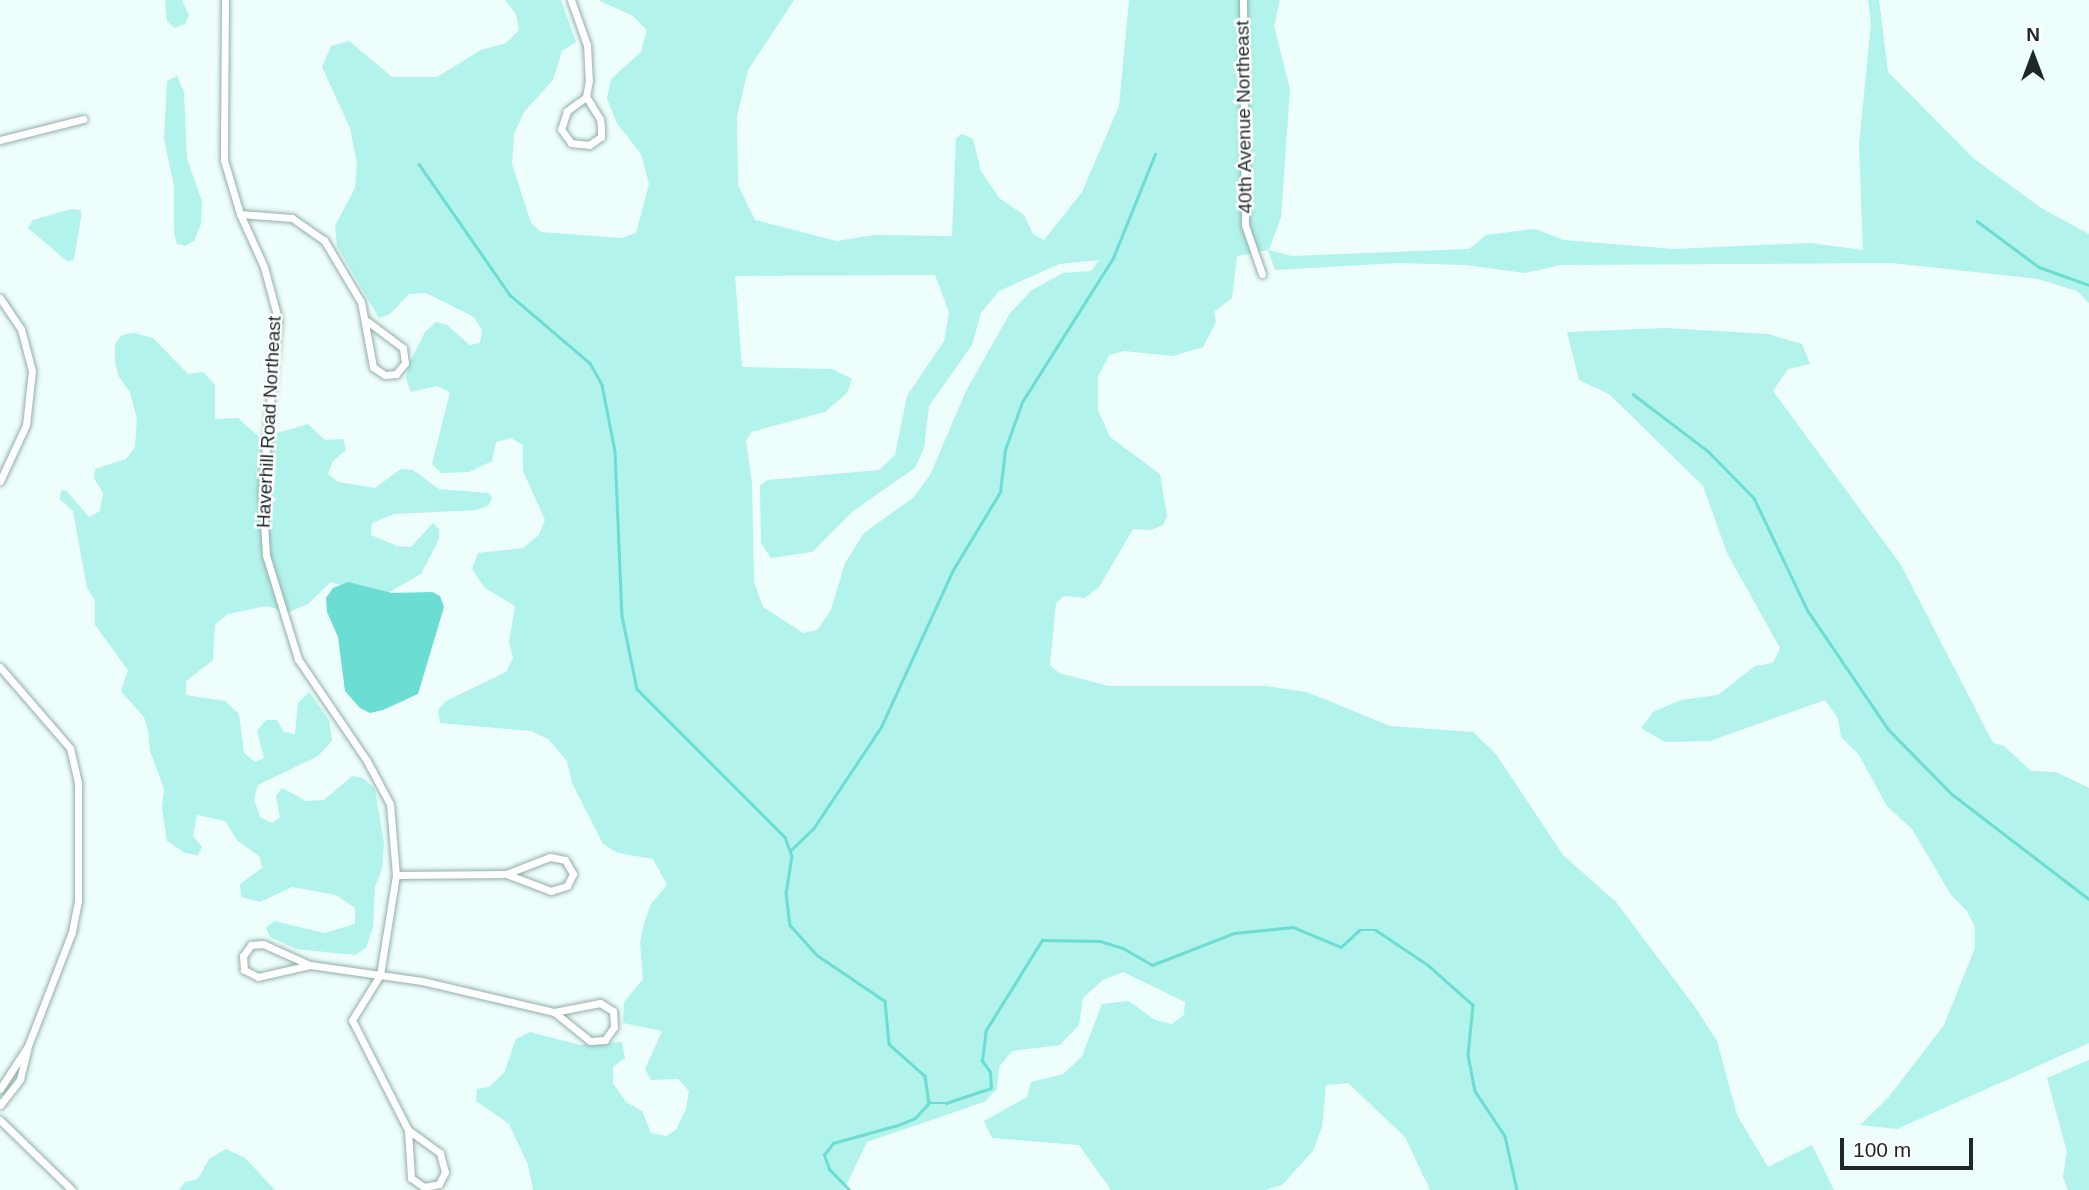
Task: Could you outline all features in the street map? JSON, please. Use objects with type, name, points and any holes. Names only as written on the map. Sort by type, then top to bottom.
[{"type":"street","name":"Haverhill Road Northeast","points":[[225,0],[224,160],[240,214],[264,267],[278,319],[262,490],[270,577],[298,659],[384,789],[394,823],[396,876],[380,975],[369,999],[352,1020],[408,1129]]},
{"type":"street","points":[[572,0],[587,45],[586,97],[600,118],[601,137],[589,145],[571,143],[561,129],[562,120],[586,97]]},
{"type":"street","name":"40th Avenue Northeast","points":[[1243,0],[1245,225],[1262,274]]},
{"type":"street","points":[[0,140],[83,119]]},
{"type":"street","points":[[240,214],[292,218],[324,240],[367,321],[373,367],[385,375],[396,374],[405,363],[403,348],[367,321]]},
{"type":"street","points":[[0,298],[25,337],[32,388],[22,440],[0,481]]},
{"type":"street","points":[[0,667],[66,740],[78,784],[75,924],[28,1046],[20,1079],[0,1105]]},
{"type":"street","points":[[396,876],[506,874],[550,857],[565,860],[573,874],[567,886],[551,891],[506,874]]},
{"type":"street","points":[[310,965],[258,977],[244,970],[243,956],[251,945],[263,944],[310,965],[380,975],[554,1012],[592,1003],[608,1006],[614,1018],[612,1035],[590,1041],[554,1012]]},
{"type":"street","points":[[0,1089],[28,1046]]},
{"type":"street","points":[[0,1120],[72,1190]]},
{"type":"street","points":[[408,1129],[440,1153],[445,1172],[439,1184],[424,1187],[411,1178],[408,1129]]},
{"type":"shaded area","points":[[165,0],[182,0],[189,15],[185,24],[174,28],[167,21]]},
{"type":"shaded area","points":[[505,0],[561,0],[576,42],[562,51],[553,80],[524,112],[514,134],[512,164],[531,223],[541,232],[621,238],[636,233],[649,184],[641,154],[617,123],[607,99],[611,79],[641,52],[647,30],[633,16],[598,0],[794,0],[748,70],[737,116],[738,185],[755,220],[837,241],[874,235],[952,236],[956,138],[962,134],[973,139],[981,171],[999,198],[1024,215],[1033,234],[1044,240],[1082,192],[1119,106],[1129,0],[1280,0],[1274,26],[1290,89],[1281,217],[1269,250],[1292,256],[1469,249],[1486,235],[1535,229],[1564,240],[1673,249],[1810,243],[1863,250],[1859,145],[1871,23],[1868,0],[1879,0],[1888,72],[1973,158],[2041,208],[2089,234],[2089,303],[2077,291],[2038,279],[1892,263],[1561,265],[1525,273],[1465,265],[1398,263],[1275,270],[1268,250],[1237,256],[1232,298],[1214,312],[1216,322],[1203,347],[1173,356],[1124,351],[1109,355],[1098,377],[1098,410],[1110,437],[1160,474],[1167,516],[1163,525],[1151,530],[1133,529],[1099,587],[1085,598],[1064,596],[1056,603],[1050,665],[1059,673],[1109,686],[1265,686],[1307,692],[1390,726],[1473,732],[1496,754],[1563,855],[1616,902],[1695,1007],[1717,1041],[1737,1115],[1768,1167],[1812,1145],[1834,1190],[1430,1190],[1405,1137],[1348,1083],[1326,1085],[1322,1127],[1313,1151],[1282,1185],[1265,1190],[1111,1190],[1079,1145],[992,1138],[984,1121],[1027,1097],[1031,1082],[1063,1074],[1073,1065],[1082,1056],[1102,1004],[1129,1001],[1155,1020],[1172,1024],[1184,1015],[1185,1002],[1123,972],[1103,980],[1083,998],[1079,1025],[1060,1045],[1012,1051],[999,1067],[997,1089],[984,1102],[867,1142],[844,1190],[533,1190],[528,1165],[509,1124],[476,1101],[477,1089],[489,1087],[504,1073],[516,1039],[530,1032],[580,1045],[622,1042],[625,1058],[613,1067],[613,1083],[626,1102],[642,1111],[651,1133],[666,1136],[676,1130],[686,1109],[689,1091],[678,1079],[651,1080],[645,1069],[662,1031],[623,1023],[624,1002],[643,979],[640,943],[644,923],[651,904],[667,885],[653,859],[618,853],[603,844],[572,783],[567,761],[548,739],[531,731],[440,723],[438,710],[446,701],[506,672],[513,658],[509,642],[515,606],[485,588],[472,569],[478,553],[523,548],[539,535],[545,520],[523,471],[523,445],[511,438],[496,442],[492,461],[469,472],[441,473],[432,464],[450,392],[437,386],[411,392],[406,378],[409,364],[425,332],[436,322],[447,325],[470,345],[480,343],[482,330],[474,317],[426,293],[409,294],[390,314],[379,318],[337,246],[335,226],[355,188],[357,163],[350,128],[322,67],[331,46],[349,41],[392,77],[437,77],[481,50],[506,43],[519,30],[516,14]],"holes":[[[1099,260],[1091,271],[1063,273],[1032,290],[1010,313],[966,391],[930,475],[914,497],[864,533],[845,563],[831,610],[817,630],[803,633],[763,607],[754,582],[752,483],[746,441],[751,432],[825,412],[847,393],[852,379],[832,369],[742,367],[735,276],[935,275],[949,312],[944,341],[907,396],[895,455],[879,470],[767,480],[760,486],[761,543],[771,558],[812,552],[853,511],[915,468],[924,448],[929,406],[972,345],[981,313],[999,291],[1059,264]]]},
{"type":"shaded area","points":[[177,76],[184,92],[187,159],[202,201],[201,224],[194,241],[185,246],[177,244],[174,233],[174,186],[164,139],[167,81]]},
{"type":"shaded area","points":[[71,209],[81,210],[81,218],[74,259],[68,262],[28,228],[33,220]]},
{"type":"shaded area","points":[[1665,328],[1768,334],[1802,344],[1810,364],[1788,369],[1773,391],[1901,565],[1993,743],[2004,746],[2031,771],[2056,772],[2089,788],[2089,1043],[1897,1129],[1860,1125],[1888,1098],[1944,1025],[1975,948],[1975,927],[1967,911],[1951,895],[1912,829],[1887,806],[1859,755],[1841,737],[1838,718],[1825,700],[1710,741],[1665,742],[1641,728],[1653,712],[1681,700],[1718,695],[1755,666],[1773,663],[1780,648],[1727,553],[1703,486],[1609,394],[1579,380],[1567,332]]},
{"type":"shaded area","points":[[134,333],[153,338],[188,374],[203,372],[215,385],[215,419],[238,418],[260,438],[308,424],[325,440],[343,439],[346,450],[333,461],[328,474],[338,482],[375,488],[401,469],[413,470],[439,489],[489,493],[492,498],[488,506],[476,510],[394,514],[372,523],[371,535],[397,546],[411,547],[433,523],[439,529],[439,539],[421,574],[381,597],[331,582],[308,604],[289,612],[266,606],[228,614],[215,625],[213,660],[186,681],[186,695],[225,701],[239,714],[244,753],[255,762],[264,758],[257,731],[266,720],[277,720],[284,732],[295,734],[298,703],[309,692],[329,720],[332,741],[318,756],[258,785],[254,799],[260,817],[272,823],[280,817],[276,796],[282,788],[306,801],[324,800],[352,776],[363,778],[375,789],[384,844],[382,869],[375,887],[373,927],[366,948],[355,955],[296,949],[270,937],[266,928],[274,921],[324,933],[355,924],[355,908],[336,895],[292,887],[260,902],[241,897],[240,884],[262,868],[260,857],[237,840],[225,821],[197,815],[193,836],[202,847],[198,855],[185,853],[167,841],[162,808],[164,789],[150,751],[144,717],[121,691],[128,670],[95,625],[95,600],[87,588],[73,511],[60,499],[61,491],[66,490],[89,517],[100,511],[103,493],[94,478],[95,469],[126,459],[135,447],[137,419],[130,392],[119,377],[115,362],[115,344],[122,335]]},
{"type":"shaded area","points":[[348,582],[392,593],[432,592],[440,596],[444,607],[418,694],[370,713],[360,708],[345,691],[338,637],[327,612],[326,598],[333,588]]},
{"type":"shaded area","points":[[2089,1060],[2089,1190],[2068,1190],[2063,1177],[2067,1152],[2047,1078]]},
{"type":"shaded area","points":[[226,1149],[245,1158],[275,1190],[179,1190],[185,1182],[198,1179],[209,1159]]},
{"type":"waterway","points":[[791,850],[813,829],[881,727],[953,570],[1000,492],[1005,450],[1022,402],[1113,258],[1155,154]]},
{"type":"waterway","points":[[419,164],[510,295],[590,363],[602,385],[615,451],[622,616],[637,689],[785,837],[792,856],[786,893],[790,925],[817,955],[885,1001],[889,1044],[925,1076],[929,1103]]},
{"type":"waterway","points":[[1977,221],[2039,267],[2089,285]]},
{"type":"waterway","points":[[1633,394],[1709,452],[1754,498],[1808,611],[1889,730],[1952,794],[2089,899]]},
{"type":"waterway","points":[[849,1190],[829,1169],[824,1155],[833,1143],[915,1118],[929,1103],[946,1103],[991,1088],[990,1072],[982,1061],[986,1030],[1042,940],[1100,941],[1123,948],[1152,965],[1234,933],[1293,927],[1341,947],[1359,930],[1376,930],[1428,965],[1473,1005],[1468,1055],[1475,1091],[1505,1136],[1517,1190]]}]
